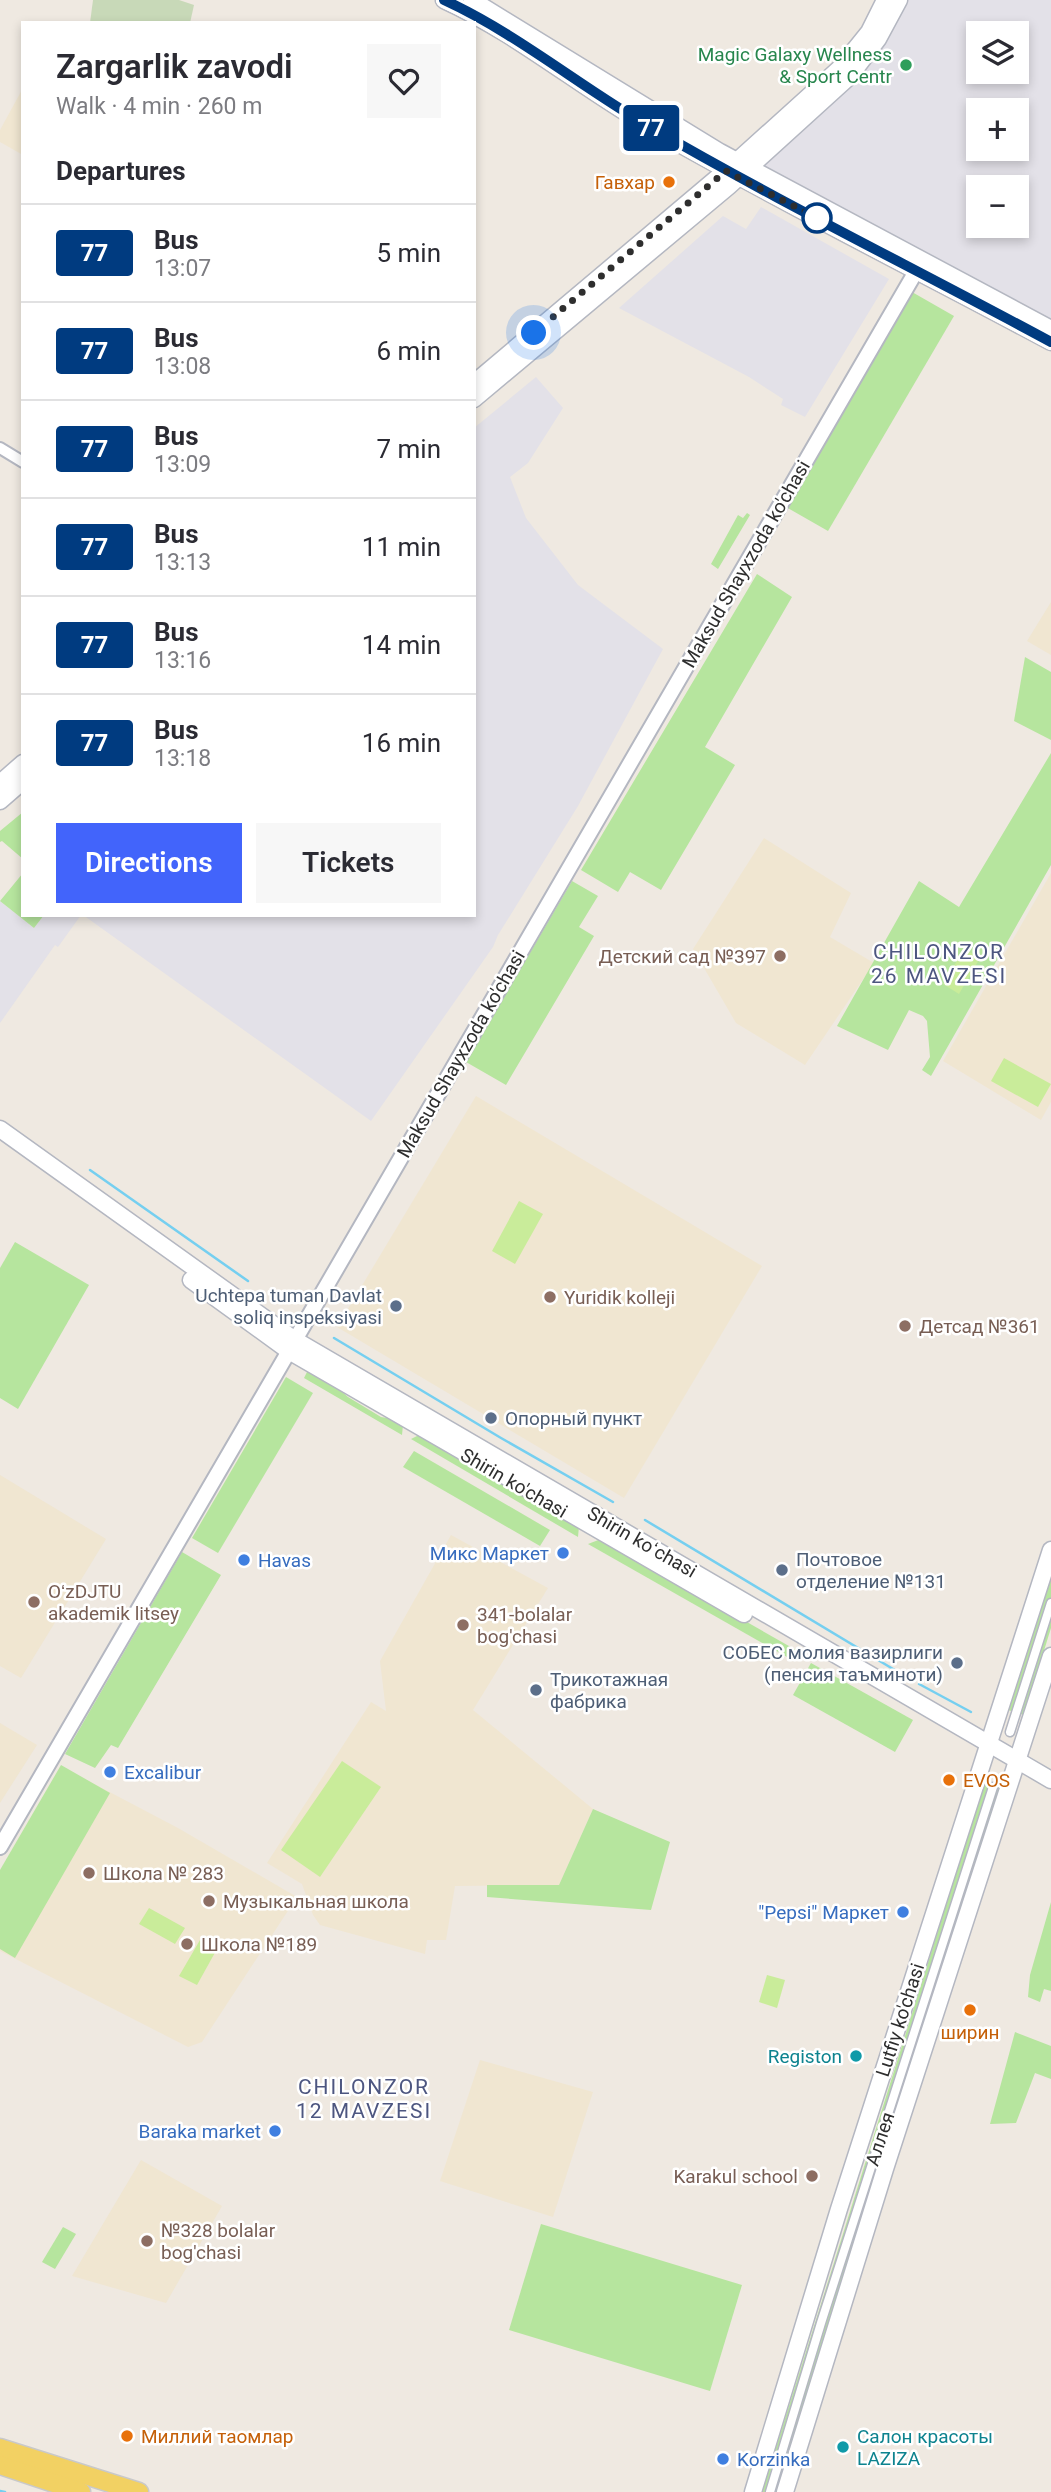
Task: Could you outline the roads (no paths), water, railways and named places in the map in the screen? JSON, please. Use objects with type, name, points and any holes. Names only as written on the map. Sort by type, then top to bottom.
[{"type":"main road","points":[[444,0],[491,25],[636,119],[1051,329]]},
{"type":"main road","points":[[472,0],[738,169]]},
{"type":"main road","points":[[476,381],[738,169],[848,60],[869,32],[885,0]]},
{"type":"main road","points":[[476,398],[859,67],[899,0]]},
{"type":"main road","points":[[920,265],[1051,342]]},
{"type":"main road","points":[[0,782],[21,765]]},
{"type":"main road","points":[[0,801],[21,783]]},
{"type":"main road","name":"Shirin ko'chasi","points":[[0,1129],[292,1345]]},
{"type":"main road","name":"Shirin ko'chasi","points":[[0,1140],[292,1345],[988,1749],[1051,1780]]},
{"type":"main road","name":"Lutfiy ko'chasi","points":[[753,2492],[831,2235],[1051,1550]]},
{"type":"main road","name":"Lutfiy ko'chasi","points":[[785,2492],[893,2143],[1051,1656]]},
{"type":"main road","name":"Shirin ko'chasi","points":[[1016,1765],[1051,1791]]},
{"type":"main road","points":[[0,2448],[139,2492]]},
{"type":"main road","points":[[0,2465],[81,2492]]},
{"type":"street","name":"Maksud Shayxzoda ko'chasi","points":[[0,1847],[920,265]]},
{"type":"street","points":[[0,448],[21,461]]},
{"type":"street","points":[[1010,1732],[1051,1602]]},
{"type":"street","name":"Аллея","points":[[770,2492],[821,2323],[993,1787]]},
{"type":"waterway","points":[[90,1170],[248,1281]]},
{"type":"waterway","points":[[334,1338],[613,1502]]},
{"type":"waterway","points":[[645,1520],[903,1675]]},
{"type":"waterway","points":[[919,1684],[971,1712]]},
{"type":"waterway","points":[[0,2491],[5,2492]]},
{"type":"place","name":"Magic Galaxy Wellness & Sport Centr","points":[[906,65]]},
{"type":"place","name":"Гавхар","points":[[669,182]]},
{"type":"place","name":"Детский сад №397","points":[[780,956]]},
{"type":"place","name":"Yuridik kolleji","points":[[550,1297]]},
{"type":"place","name":"Uchtepa tuman Davlat soliq inspeksiyasi","points":[[396,1306]]},
{"type":"place","name":"Детсад №361","points":[[905,1326]]},
{"type":"place","name":"Опорный пункт","points":[[491,1418]]},
{"type":"place","name":"Микс Маркет","points":[[563,1553]]},
{"type":"place","name":"Havas","points":[[244,1560]]},
{"type":"place","name":"Почтовое отделение №131","points":[[782,1570]]},
{"type":"place","name":"OʻzDJTU akademik litsey","points":[[34,1602]]},
{"type":"place","name":"341-bolalar bog'chasi","points":[[463,1625]]},
{"type":"place","name":"СОБЕС молия вазирлиги (пенсия таъминоти)","points":[[957,1663]]},
{"type":"place","name":"Трикотажная фабрика","points":[[536,1690]]},
{"type":"place","name":"Excalibur","points":[[110,1772]]},
{"type":"place","name":"EVOS","points":[[949,1780]]},
{"type":"place","name":"Школа № 283","points":[[89,1873]]},
{"type":"place","name":"Музыкальная школа","points":[[209,1901]]},
{"type":"place","name":"\"Pepsi\" Маркет","points":[[903,1912]]},
{"type":"place","name":"Школа №189","points":[[187,1944]]},
{"type":"place","name":"ширин","points":[[970,2010]]},
{"type":"place","name":"Registon","points":[[856,2056]]},
{"type":"place","name":"Baraka market","points":[[275,2131]]},
{"type":"place","name":"Karakul school","points":[[812,2176]]},
{"type":"place","name":"№328 bolalar bog'chasi","points":[[147,2241]]},
{"type":"place","name":"Миллий таомлар","points":[[127,2436]]},
{"type":"place","name":"Салон красоты LAZIZA","points":[[843,2447]]},
{"type":"place","name":"Korzinka","points":[[723,2459]]},
{"type":"district","name":"CHILONZOR 26 MAVZESI","points":[[939,964]]},
{"type":"district","name":"CHILONZOR 12 MAVZESI","points":[[364,2099]]}]
